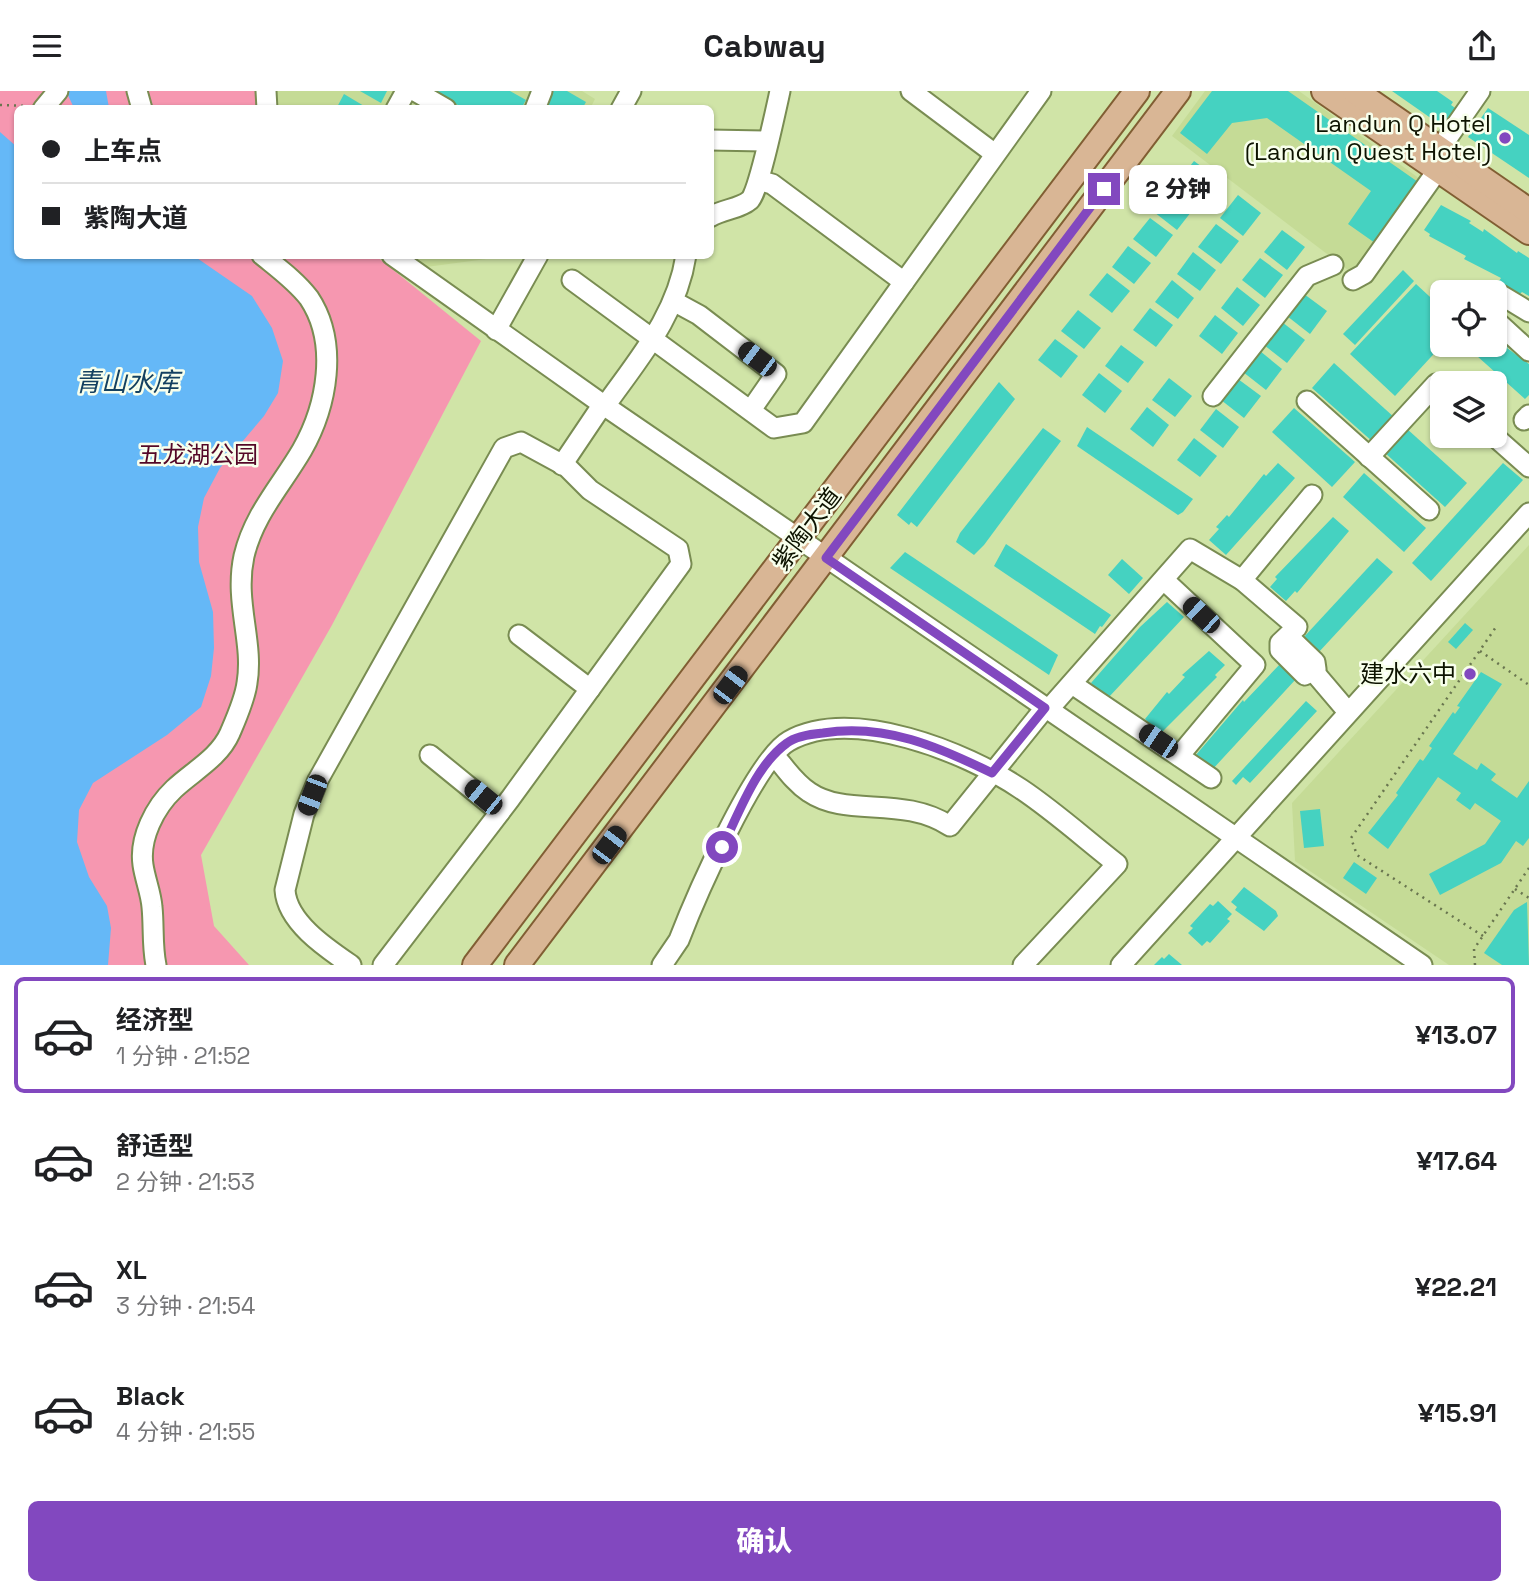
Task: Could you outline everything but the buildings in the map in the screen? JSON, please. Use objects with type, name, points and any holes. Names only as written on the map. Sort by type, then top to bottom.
[{"type":"main road","name":"紫陶大道","points":[[475,965],[1137,91]]},
{"type":"main road","name":"紫陶大道","points":[[517,965],[1178,91]]},
{"type":"main road","points":[[1324,91],[1438,161],[1529,211]]},
{"type":"main road","points":[[1355,91],[1438,161],[1529,232]]},
{"type":"street","points":[[46,105],[58,91]]},
{"type":"street","points":[[415,91],[439,105]]},
{"type":"street","points":[[714,215],[749,201],[761,181],[766,141],[780,91]]},
{"type":"street","points":[[911,91],[995,154]]},
{"type":"street","points":[[572,281],[774,428],[790,428],[803,423],[1041,91]]},
{"type":"street","points":[[1353,280],[1364,274],[1480,91]]},
{"type":"street","points":[[714,140],[766,141]]},
{"type":"street","points":[[761,181],[772,184],[904,282]]},
{"type":"street","points":[[156,965],[152,905],[142,862],[146,835],[159,803],[214,756],[229,735],[247,684],[248,656],[240,607],[244,558],[255,522],[317,421],[325,389],[326,355],[322,326],[309,299],[291,278],[267,259]]},
{"type":"street","points":[[398,259],[826,558],[1422,965]]},
{"type":"street","points":[[491,326],[522,259]]},
{"type":"street","points":[[491,326],[535,259]]},
{"type":"street","points":[[562,464],[653,339],[675,302],[685,259]]},
{"type":"street","points":[[1213,395],[1307,276],[1333,265]]},
{"type":"street","points":[[1507,298],[1529,312]]},
{"type":"street","points":[[675,302],[699,315],[776,374],[751,411]]},
{"type":"street","points":[[1507,331],[1529,351]]},
{"type":"street","points":[[1369,457],[1430,391]]},
{"type":"street","points":[[1307,401],[1429,510]]},
{"type":"street","points":[[351,965],[328,959],[290,911],[286,902],[285,890],[304,814],[315,787],[504,448],[521,442],[562,464],[590,490],[678,549],[682,557],[681,564],[383,965]]},
{"type":"street","points":[[1507,448],[1529,467]]},
{"type":"street","points":[[1242,580],[1312,495]]},
{"type":"street","points":[[1121,965],[1529,513]]},
{"type":"street","points":[[775,756],[800,785],[826,801],[916,810],[950,827],[1047,709],[1190,549],[1242,580],[1297,627],[1280,643],[1284,656],[1305,675],[1314,672],[1348,712]]},
{"type":"street","points":[[1164,581],[1255,666],[1179,756]]},
{"type":"street","points":[[519,635],[590,689]]},
{"type":"street","points":[[1072,684],[1211,778]]},
{"type":"street","points":[[662,965],[678,940],[762,770],[787,742],[833,731],[869,731],[929,744],[1020,788],[1117,864],[1023,965]]},
{"type":"street","points":[[430,755],[500,811]]},
{"type":"path","points":[[1483,936],[1357,855],[1352,838],[1496,628]]},
{"type":"path","points":[[1480,651],[1529,685]]},
{"type":"path","points":[[1475,965],[1474,949],[1529,868]]},
{"type":"path","points":[[1515,889],[1529,898]]},
{"type":"shaded area","points":[[275,91],[582,91],[595,99],[592,105],[275,103]]},
{"type":"shaded area","points":[[1205,91],[1299,91],[1420,179],[1359,271],[1352,273],[1172,136]]},
{"type":"shaded area","points":[[413,259],[486,259],[426,267]]},
{"type":"shaded area","name":"建水六中","points":[[1529,545],[1529,965],[1449,965],[1295,861],[1292,803]]},
{"type":"green space","name":"五龙湖公园","points":[[0,91],[272,91],[272,105],[14,105],[14,259],[380,259],[481,341],[332,625],[201,855],[214,926],[249,965],[0,965]]},
{"type":"water","points":[[66,91],[106,91],[108,105],[73,105]]},
{"type":"water","name":"青山水库","points":[[0,132],[14,144],[14,259],[198,259],[252,296],[272,328],[283,361],[278,393],[264,416],[220,468],[204,498],[198,527],[199,562],[213,612],[214,648],[211,676],[201,707],[167,735],[93,783],[79,810],[77,842],[89,877],[107,906],[111,928],[108,965],[0,965]]},
{"type":"place","name":"Landun Q Hotel (Landun Quest Hotel)","points":[[1505,138]]},
{"type":"place","name":"建水六中","points":[[1470,674]]},
{"type":"route","points":[[722,847],[762,770],[787,742],[833,731],[889,734],[948,751],[992,773],[1045,708],[826,558],[1104,189]]}]
